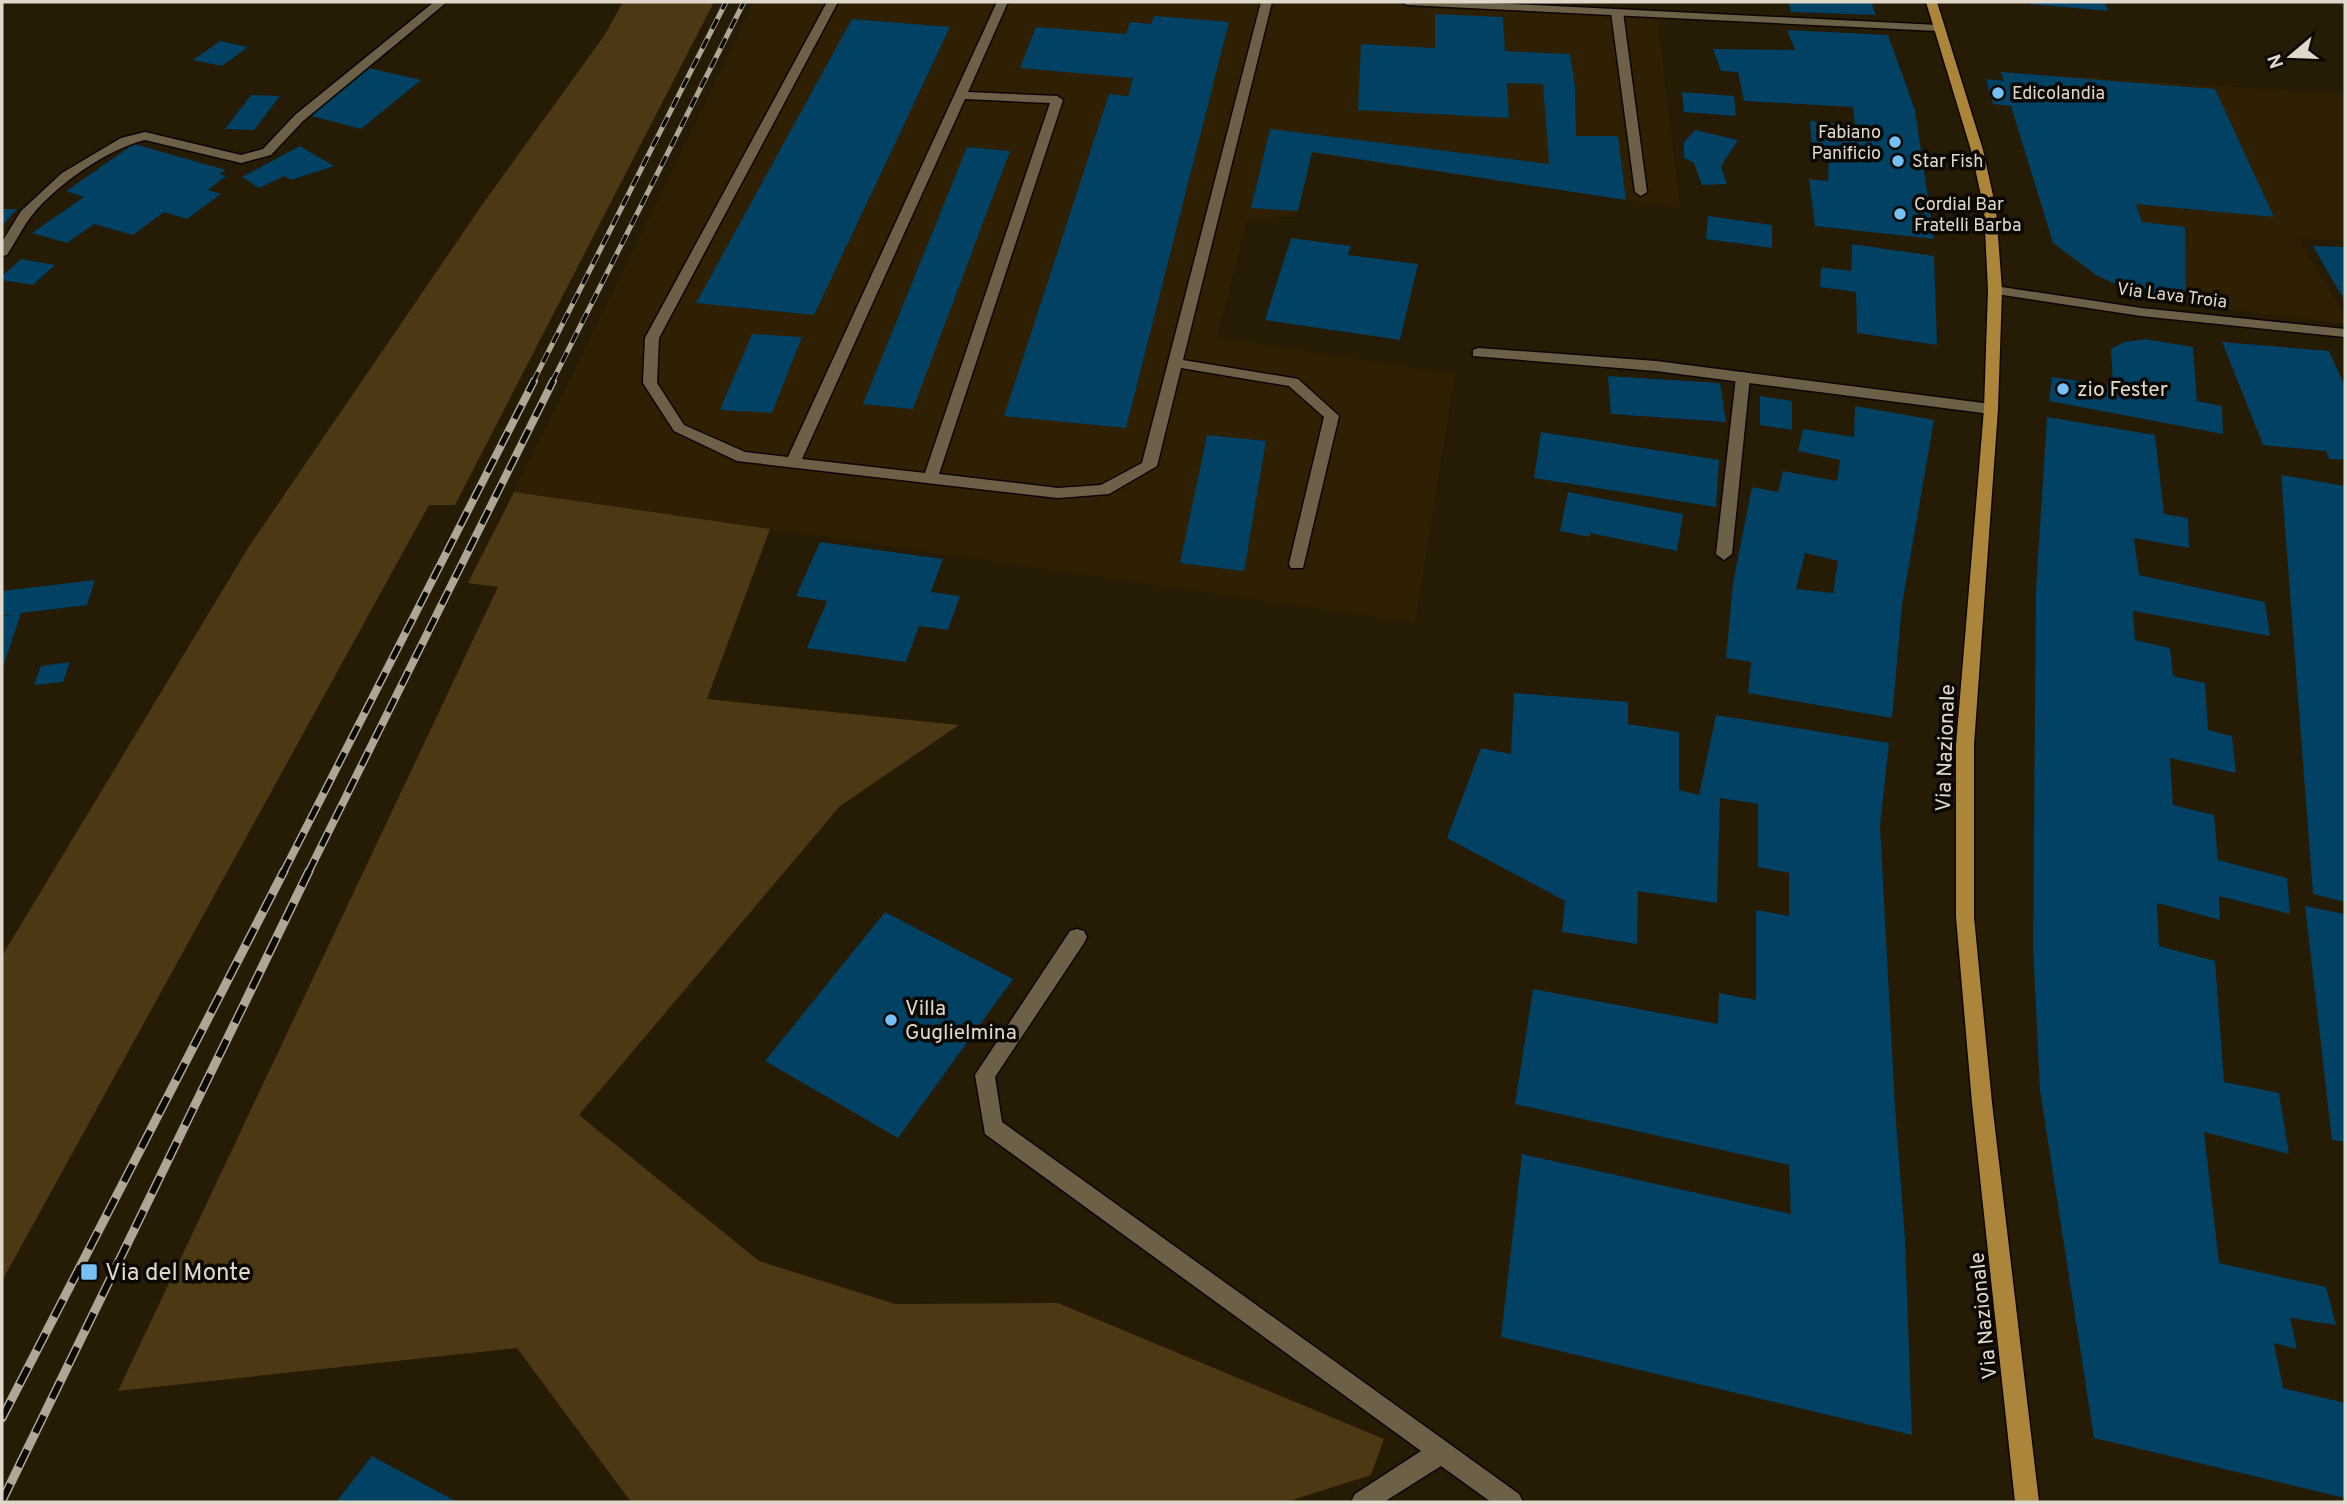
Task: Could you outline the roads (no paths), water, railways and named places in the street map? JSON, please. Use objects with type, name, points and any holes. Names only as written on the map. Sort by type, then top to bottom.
[{"type":"main road","name":"Via Nazionale","points":[[1931,2],[1979,162],[1990,209],[1995,290],[1991,410],[1965,745],[1965,917],[1982,1103],[2027,1502]]},
{"type":"street","points":[[2,251],[26,214],[66,176],[125,141],[145,136],[241,159],[267,152],[299,118],[441,2]]},
{"type":"street","points":[[832,2],[652,338],[650,383],[678,428],[742,457],[1058,493],[1104,490],[1149,466],[1267,2]]},
{"type":"street","points":[[793,463],[1003,2]]},
{"type":"street","points":[[1408,2],[1938,28]]},
{"type":"street","points":[[1617,12],[1641,192]]},
{"type":"street","points":[[930,479],[1057,100],[960,95]]},
{"type":"street","name":"Via Lava Troia","points":[[1995,290],[2141,312],[2345,333]]},
{"type":"street","points":[[1478,354],[1656,366],[1991,410]]},
{"type":"street","points":[[1175,363],[1293,382],[1332,416],[1297,564]]},
{"type":"street","points":[[1724,554],[1743,377]]},
{"type":"street","points":[[1077,937],[985,1074],[992,1126],[1511,1502]]},
{"type":"street","points":[[1363,1502],[1441,1451]]},
{"type":"railway","points":[[533,382],[726,2]]},
{"type":"railway","points":[[552,382],[744,2]]},
{"type":"railway","points":[[283,873],[534,381]]},
{"type":"railway","points":[[308,873],[553,381]]},
{"type":"railway","points":[[2,1418],[284,871]]},
{"type":"railway","points":[[2,1501],[309,871]]},
{"type":"place","name":"Edicolandia","points":[[1998,93]]},
{"type":"place","name":"Fabiano Panificio","points":[[1895,142]]},
{"type":"place","name":"Star Fish","points":[[1898,161]]},
{"type":"place","name":"Cordial Bar Fratelli Barba","points":[[1900,214]]},
{"type":"place","name":"zio Fester","points":[[2063,389]]},
{"type":"place","name":"Villa Guglielmina","points":[[891,1020]]},
{"type":"place","name":"Via del Monte","points":[[89,1272]]}]
